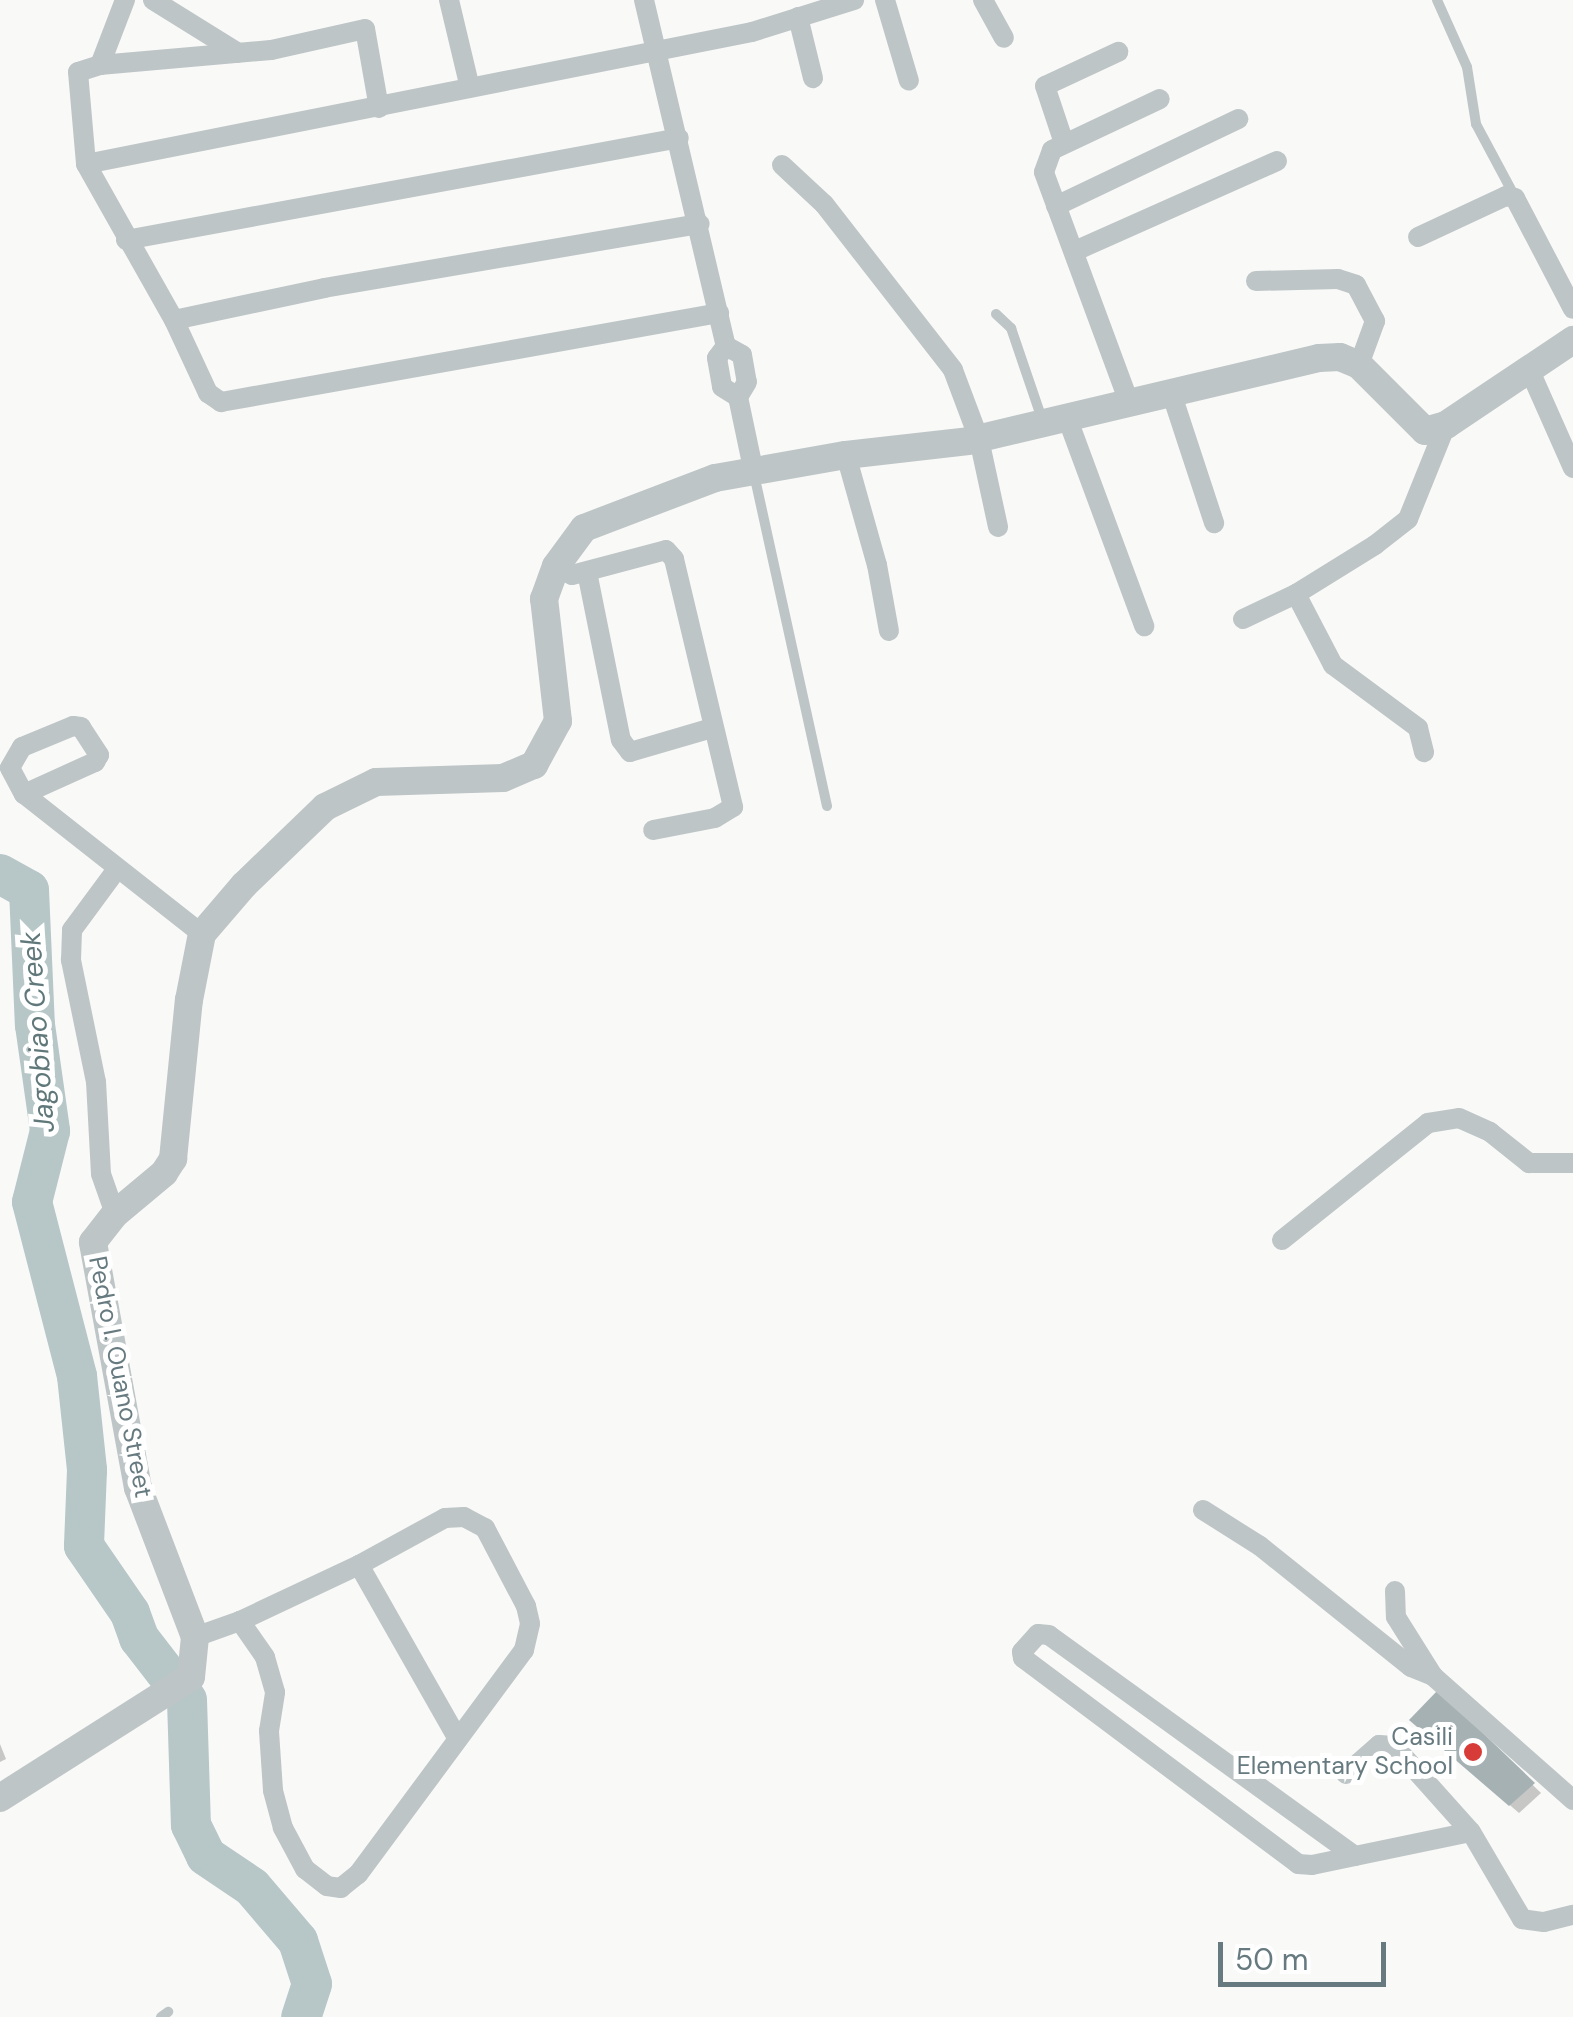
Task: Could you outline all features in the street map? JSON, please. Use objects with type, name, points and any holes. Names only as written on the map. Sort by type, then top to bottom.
[{"type":"street","points":[[100,65],[124,0]]},
{"type":"street","points":[[153,0],[238,53]]},
{"type":"street","points":[[449,0],[470,88]]},
{"type":"street","points":[[644,0],[726,346],[742,356],[747,382],[738,397],[754,473]]},
{"type":"street","points":[[86,164],[656,52],[798,18],[854,0]]},
{"type":"street","points":[[886,0],[909,80]]},
{"type":"street","points":[[983,0],[1004,38]]},
{"type":"street","points":[[798,18],[812,78]]},
{"type":"street","points":[[378,108],[364,30],[238,53],[100,65],[78,72],[86,164],[174,320],[208,393],[221,402],[719,313]]},
{"type":"street","points":[[1064,143],[1045,86],[1118,52]]},
{"type":"street","points":[[1130,405],[1075,250],[1046,186],[1045,161],[1064,143],[1160,99]]},
{"type":"street","points":[[1056,206],[1238,119]]},
{"type":"street","points":[[126,240],[679,138]]},
{"type":"street","points":[[1075,250],[1277,162]]},
{"type":"street","points":[[782,165],[834,216],[953,370],[979,439],[998,527]]},
{"type":"street","points":[[1418,237],[1506,196],[1515,198],[1573,309]]},
{"type":"street","points":[[174,320],[324,288],[700,224]]},
{"type":"street","points":[[1256,281],[1338,279],[1356,284],[1374,321],[1359,366]]},
{"type":"street","points":[[24,794],[202,934],[244,886],[325,807],[376,782],[503,778],[534,765],[558,720],[544,598],[556,566],[584,528],[715,478],[846,455],[979,439],[1319,358],[1340,357],[1359,366],[1425,431],[1446,425],[1573,340]]},
{"type":"street","points":[[1530,372],[1573,468]]},
{"type":"street","points":[[1172,395],[1214,523]]},
{"type":"street","points":[[1056,423],[1144,626]]},
{"type":"street","points":[[1243,619],[1296,594],[1375,545],[1408,519],[1446,425]]},
{"type":"street","points":[[846,455],[878,565],[888,632]]},
{"type":"street","points":[[556,566],[572,575],[666,550],[674,559],[733,807],[716,818],[652,830]]},
{"type":"street","points":[[587,572],[621,740],[630,752],[712,728]]},
{"type":"street","points":[[1296,594],[1333,665],[1418,728],[1424,752]]},
{"type":"street","points":[[115,1214],[101,1174],[96,1082],[71,960],[72,930],[117,870]]},
{"type":"street","name":"Pedro I. Ouano Street","points":[[0,1798],[179,1685],[195,1637],[138,1488],[93,1242],[115,1214],[164,1173],[172,1159],[189,1000],[202,934]]},
{"type":"street","points":[[1282,1240],[1428,1123],[1459,1118],[1490,1132],[1528,1163],[1573,1162]]},
{"type":"street","points":[[1203,1510],[1260,1546],[1411,1667],[1432,1676]]},
{"type":"street","points":[[195,1637],[240,1621],[359,1565],[446,1518],[464,1517],[484,1528],[526,1606],[530,1624],[524,1650],[358,1874],[340,1888],[326,1886],[305,1869],[282,1828],[273,1790],[269,1731],[275,1692],[265,1658],[240,1621]]},
{"type":"street","points":[[359,1565],[458,1739]]},
{"type":"street","points":[[1395,1591],[1396,1617],[1432,1676],[1573,1800]]},
{"type":"street","points":[[1354,1856],[1049,1635],[1038,1634],[1022,1652],[1022,1658],[1298,1864],[1354,1856],[1470,1832]]},
{"type":"street","points":[[1346,1774],[1379,1745],[1394,1746],[1470,1832],[1522,1918],[1544,1922],[1573,1915]]},
{"type":"lane","points":[[1437,0],[1467,68],[1476,124],[1515,198]]},
{"type":"lane","points":[[996,314],[1011,328],[1056,423]]},
{"type":"lane","points":[[754,473],[827,806]]},
{"type":"building","name":"Casili Elementary School","points":[[1438,1690],[1535,1783],[1509,1806],[1409,1720]]},
{"type":"waterway","name":"Jagobiao Creek","points":[[0,874],[29,890],[35,1025],[50,1131],[32,1202],[77,1376],[87,1470],[84,1546],[130,1613],[139,1638],[187,1700],[191,1825],[206,1856],[252,1887],[298,1941],[312,1984],[301,2017]]},
{"type":"place","name":"Casili Elementary School","points":[[1473,1752]]}]
